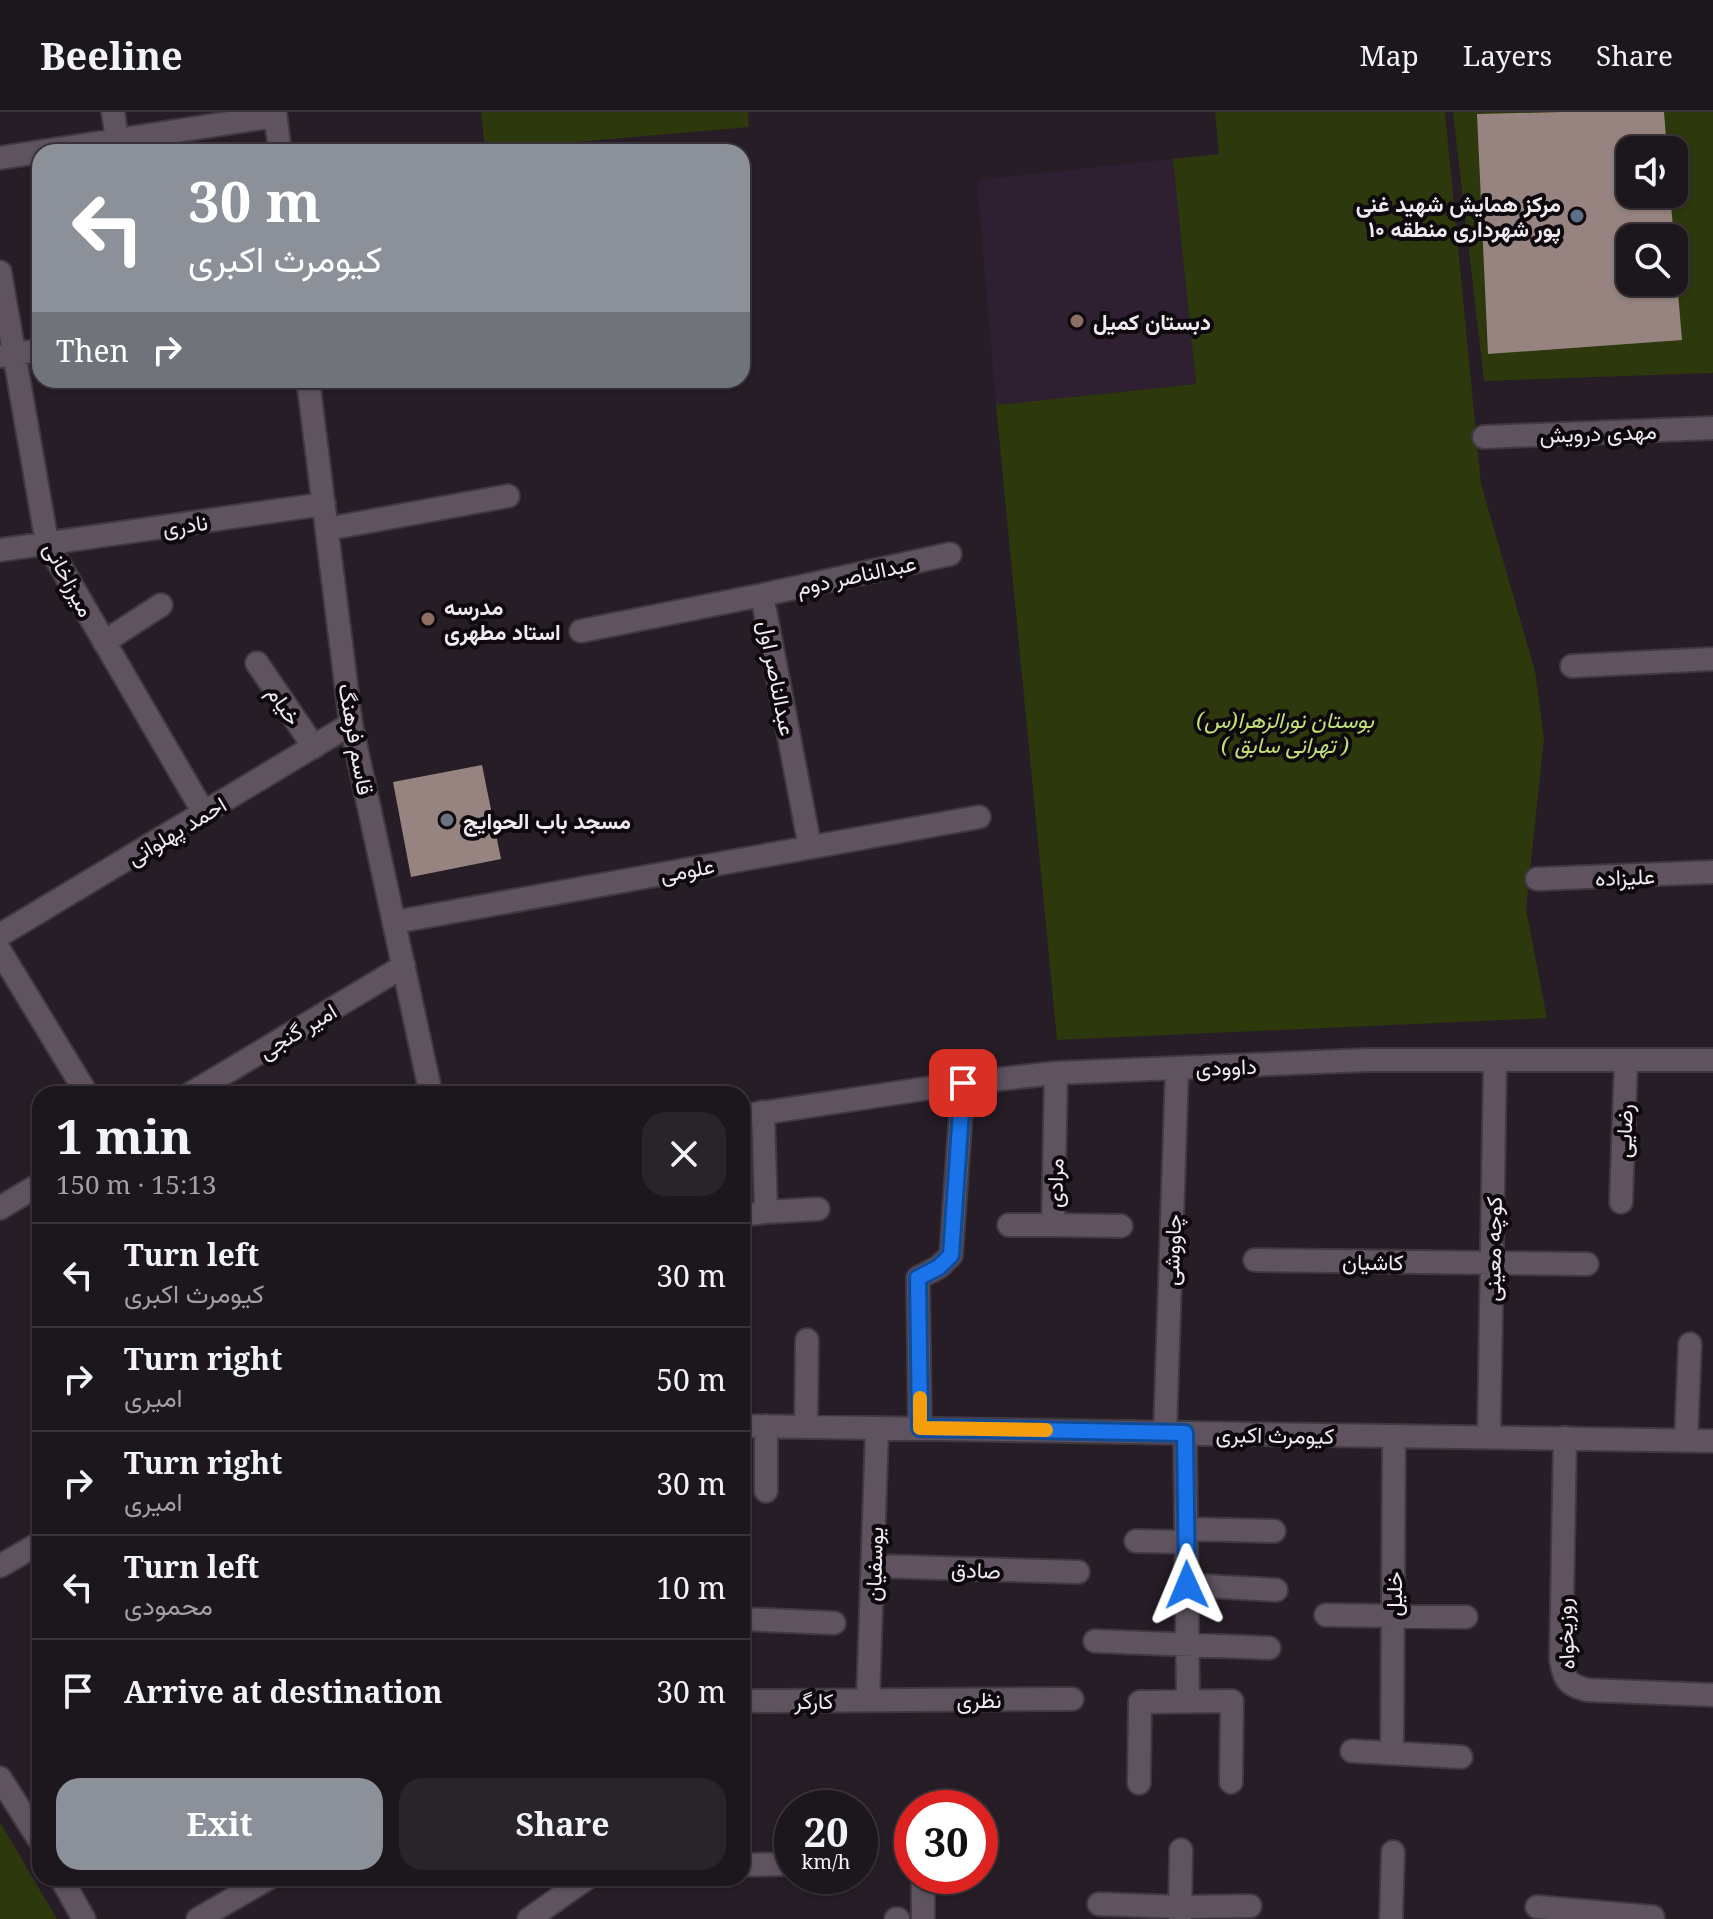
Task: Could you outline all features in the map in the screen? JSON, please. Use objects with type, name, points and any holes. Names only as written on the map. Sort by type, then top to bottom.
[{"type":"street","points":[[113,112],[117,140]]},
{"type":"street","points":[[91,144],[275,114],[279,144]]},
{"type":"street","points":[[0,158],[32,153]]},
{"type":"street","name":"میرزاخانی","points":[[0,272],[7,355],[47,543],[204,813]]},
{"type":"street","points":[[7,355],[32,351]]},
{"type":"street","name":"قاسم فرهنگ","points":[[309,388],[351,724],[429,1086]]},
{"type":"street","name":"مهدی درویش","points":[[1484,437],[1713,428]]},
{"type":"street","points":[[327,529],[508,496]]},
{"type":"street","name":"نادری","points":[[0,550],[324,504]]},
{"type":"street","name":"عبدالناصر دوم","points":[[762,595],[950,554]]},
{"type":"street","name":"عبدالناصر اول","points":[[581,631],[762,595],[810,847]]},
{"type":"street","points":[[104,642],[161,605]]},
{"type":"street","points":[[1572,666],[1713,659]]},
{"type":"street","name":"خیام","points":[[257,663],[314,747]]},
{"type":"street","name":"احمد پهلوانی","points":[[0,935],[351,724]]},
{"type":"street","name":"علومی","points":[[395,922],[979,817]]},
{"type":"street","name":"علیزاده","points":[[1537,879],[1713,872]]},
{"type":"street","points":[[0,951],[82,1086]]},
{"type":"street","name":"امیر گنجی","points":[[203,1086],[404,966]]},
{"type":"street","name":"داوودی","points":[[752,1114],[963,1083],[1056,1073],[1367,1060],[1713,1060]]},
{"type":"street","name":"کوچه معینی","points":[[1489,1437],[1495,1061]]},
{"type":"street","name":"رضایی","points":[[1621,1202],[1626,1061]]},
{"type":"street","name":"چاووشی","points":[[1177,1068],[1175,1433],[1186,1536],[1188,1701]]},
{"type":"street","name":"مرادی","points":[[1056,1073],[1053,1225],[1121,1226]]},
{"type":"street","points":[[920,1428],[918,1278],[939,1267],[951,1255],[963,1083]]},
{"type":"street","points":[[752,1114],[766,1212]]},
{"type":"street","points":[[0,1208],[32,1189]]},
{"type":"street","points":[[750,1214],[818,1209]]},
{"type":"street","points":[[1009,1225],[1053,1225]]},
{"type":"street","name":"کاشیان","points":[[1255,1260],[1587,1264]]},
{"type":"street","points":[[806,1427],[807,1340]]},
{"type":"street","points":[[1686,1440],[1690,1344]]},
{"type":"street","name":"کیومرث اکبری","points":[[750,1426],[1713,1441]]},
{"type":"street","points":[[766,1426],[766,1491]]},
{"type":"street","name":"یوسفیان","points":[[877,1428],[874,1566],[878,1700]]},
{"type":"street","name":"خلیل","points":[[1392,1753],[1394,1436]]},
{"type":"street","name":"روزیخواه","points":[[1565,1438],[1561,1660],[1566,1680],[1587,1690],[1713,1695]]},
{"type":"street","points":[[1136,1541],[1274,1531]]},
{"type":"street","points":[[0,1566],[32,1548]]},
{"type":"street","name":"صادق","points":[[874,1566],[1078,1572]]},
{"type":"street","points":[[1187,1585],[1276,1590]]},
{"type":"street","points":[[1326,1615],[1466,1617]]},
{"type":"street","points":[[750,1619],[834,1623]]},
{"type":"street","points":[[1095,1641],[1269,1648]]},
{"type":"street","name":"نظری","points":[[878,1700],[1072,1699]]},
{"type":"street","name":"کارگر","points":[[750,1701],[878,1700]]},
{"type":"street","points":[[1139,1783],[1140,1702],[1188,1701],[1232,1701],[1231,1782]]},
{"type":"street","points":[[1352,1751],[1461,1757]]},
{"type":"street","points":[[0,1778],[32,1828]]},
{"type":"street","points":[[1180,1913],[1181,1850]]},
{"type":"street","points":[[1391,1919],[1393,1852]]},
{"type":"street","points":[[750,1865],[774,1864]]},
{"type":"street","points":[[65,1886],[84,1919]]},
{"type":"street","points":[[198,1919],[255,1886]]},
{"type":"street","points":[[529,1919],[569,1886]]},
{"type":"street","points":[[923,1894],[923,1919]]},
{"type":"street","points":[[1099,1904],[1180,1913],[1250,1906]]},
{"type":"street","points":[[1537,1907],[1598,1916],[1653,1917]]},
{"type":"shaded area","points":[[1173,159],[1196,384],[996,405],[977,180]]},
{"type":"green space","points":[[481,112],[748,112],[749,127],[554,144],[484,144]]},
{"type":"green space","name":"بوستان نورالزهرا(س) ( تهرانی سابق )","points":[[1215,112],[1445,112],[1481,484],[1535,671],[1544,738],[1526,909],[1547,1018],[1057,1040],[996,405],[1196,384],[1173,159],[1219,154]]},
{"type":"green space","name":"مرکز همایش شهید غنی پور شهرداری منطقه ۱۰","points":[[1453,112],[1713,112],[1713,373],[1484,381]]},
{"type":"green space","points":[[0,1822],[32,1876],[32,1886],[38,1886],[57,1919],[0,1919]]},
{"type":"building","name":"مرکز همایش شهید غنی پور شهرداری منطقه ۱۰","points":[[1664,112],[1666,136],[1616,136],[1616,208],[1671,208],[1673,224],[1616,224],[1616,296],[1678,296],[1682,340],[1488,354],[1477,114]]},
{"type":"building","name":"مسجد باب الحوایج","points":[[482,765],[501,859],[411,877],[393,782]]},
{"type":"slow traffic","points":[[920,1398],[920,1428],[1046,1430]]},
{"type":"place","name":"مرکز همایش شهید غنی پور شهرداری منطقه ۱۰","points":[[1577,216]]},
{"type":"place","name":"دبستان کمیل","points":[[1077,321]]},
{"type":"place","name":"مدرسه استاد مطهری","points":[[428,619]]},
{"type":"place","name":"مسجد باب الحوایج","points":[[447,820]]},
{"type":"route","points":[[963,1083],[951,1255],[939,1267],[918,1278],[920,1428],[1185,1433],[1187,1585]]}]
